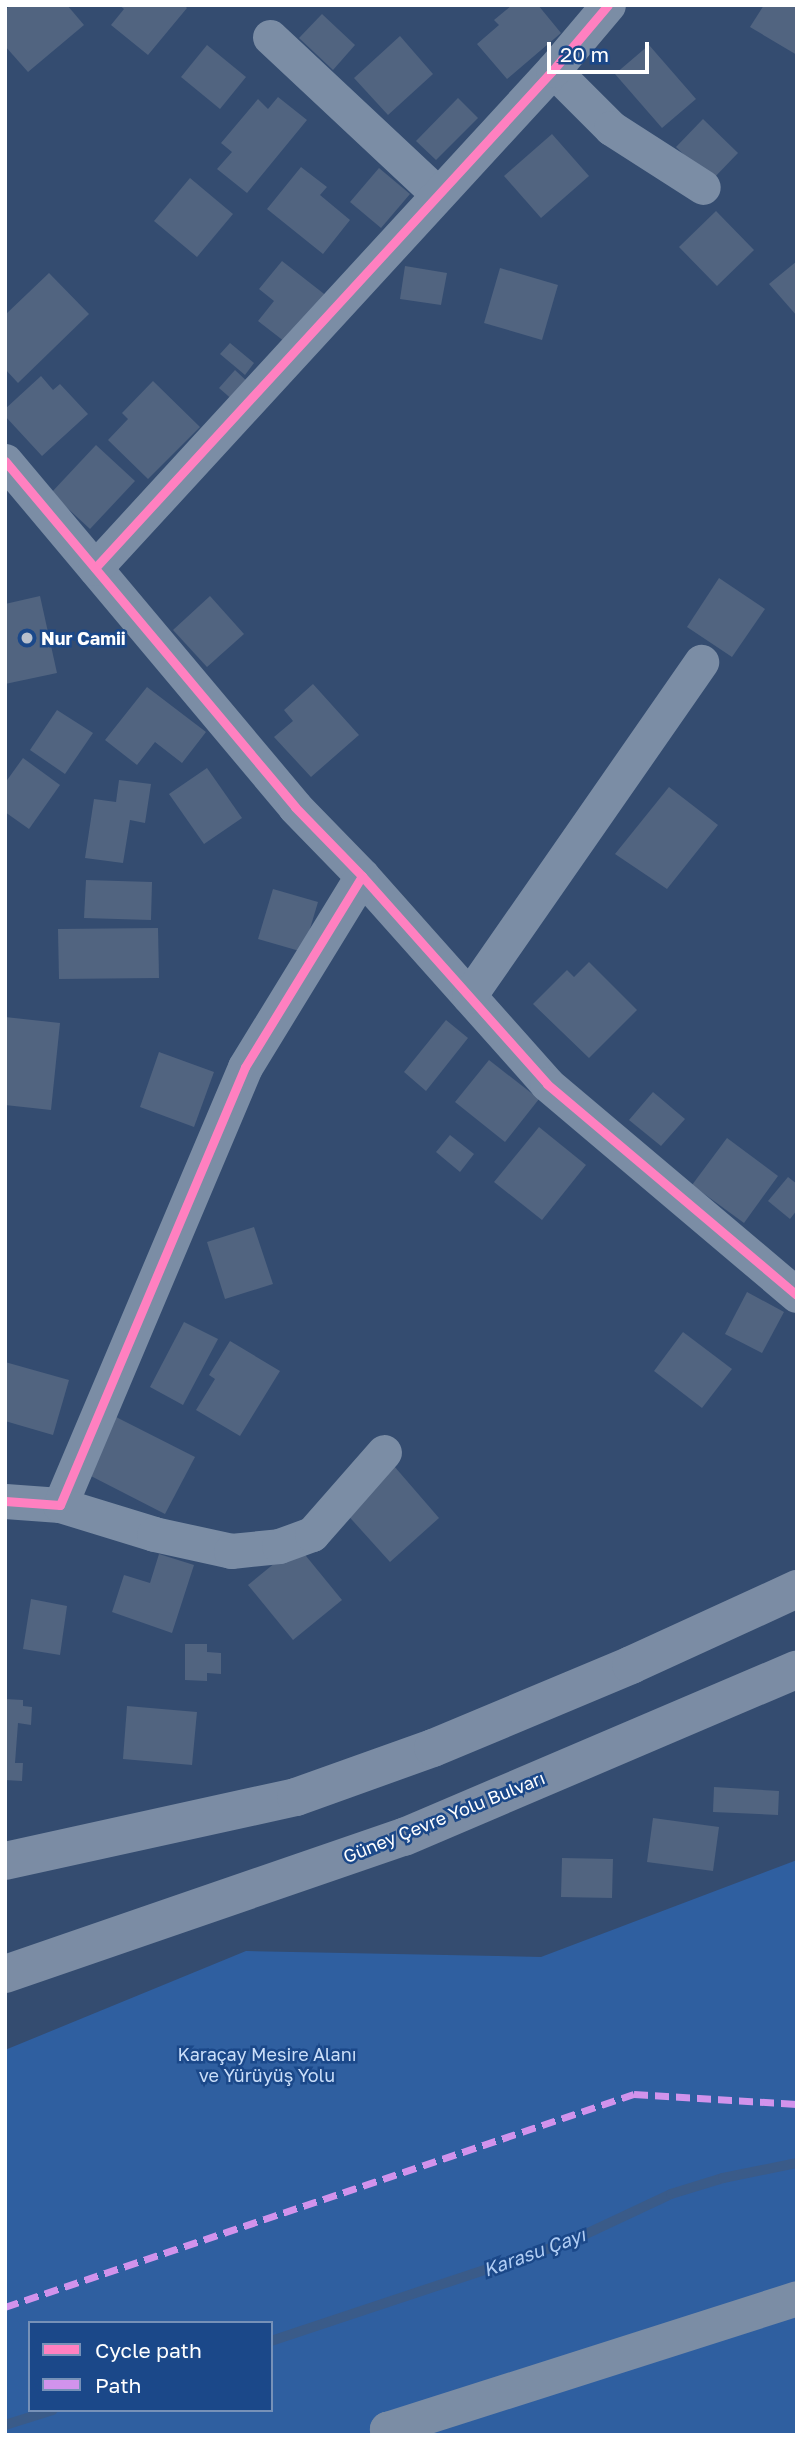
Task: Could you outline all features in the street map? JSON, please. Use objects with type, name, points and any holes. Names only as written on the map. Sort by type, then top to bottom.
[{"type":"highway","points":[[5,1861],[296,1797],[433,1748],[631,1665],[797,1589]]},
{"type":"highway","name":"Güney Çevre Yolu Bulvarı","points":[[5,1974],[404,1837],[797,1668]]},
{"type":"street","points":[[95,568],[553,70],[608,5]]},
{"type":"street","points":[[270,37],[438,194]]},
{"type":"street","points":[[553,70],[611,128],[703,187]]},
{"type":"street","points":[[5,461],[295,807],[362,876],[547,1084],[797,1295]]},
{"type":"street","points":[[469,996],[701,662]]},
{"type":"street","points":[[61,1504],[245,1067],[362,876]]},
{"type":"street","points":[[5,1501],[61,1504],[154,1534],[231,1551],[279,1546],[312,1534],[384,1451]]},
{"type":"street","points":[[382,2433],[797,2298]]},
{"type":"green space","name":"Karaçay Mesire Alanı ve Yürüyüş Yolu","points":[[797,1860],[797,2435],[5,2435],[5,2050],[246,1951],[541,1957]]},
{"type":"building","points":[[11,5],[67,5],[84,25],[28,72],[5,46],[5,10]]},
{"type":"building","points":[[119,5],[184,5],[187,8],[148,55],[111,25],[124,9]]},
{"type":"building","points":[[512,5],[538,5],[561,33],[507,79],[477,44],[499,25],[494,20]]},
{"type":"building","points":[[764,5],[797,5],[797,55],[750,27]]},
{"type":"building","points":[[322,14],[355,45],[333,70],[299,38]]},
{"type":"building","points":[[400,36],[433,74],[388,115],[354,78]]},
{"type":"building","points":[[207,45],[246,77],[220,109],[181,77]]},
{"type":"building","points":[[649,45],[696,99],[662,128],[615,74]]},
{"type":"building","points":[[278,97],[307,120],[247,193],[217,169],[232,152],[221,143],[258,99],[268,109]]},
{"type":"building","points":[[458,98],[478,118],[436,160],[416,141]]},
{"type":"building","points":[[703,119],[738,153],[711,181],[676,147]]},
{"type":"building","points":[[552,134],[589,176],[541,218],[504,176]]},
{"type":"building","points":[[301,167],[327,187],[320,195],[350,220],[323,254],[267,209]]},
{"type":"building","points":[[379,168],[410,194],[381,228],[350,202]]},
{"type":"building","points":[[190,178],[233,214],[197,257],[154,221]]},
{"type":"building","points":[[716,211],[754,250],[717,286],[679,247]]},
{"type":"building","points":[[282,261],[328,297],[289,345],[258,321],[274,301],[259,289]]},
{"type":"building","points":[[797,261],[797,316],[769,284]]},
{"type":"building","points":[[405,266],[447,273],[441,305],[400,299]]},
{"type":"building","points":[[500,268],[558,285],[542,340],[484,323]]},
{"type":"building","points":[[49,273],[89,314],[18,383],[5,369],[5,315]]},
{"type":"building","points":[[230,343],[254,363],[245,375],[220,354]]},
{"type":"building","points":[[235,370],[251,385],[235,402],[219,388]]},
{"type":"building","points":[[41,376],[53,390],[60,384],[88,414],[42,456],[5,416],[5,409]]},
{"type":"building","points":[[153,381],[200,427],[148,479],[108,440],[128,419],[122,413]]},
{"type":"building","points":[[96,445],[135,481],[90,529],[51,493]]},
{"type":"building","points":[[719,578],[765,609],[732,657],[687,627]]},
{"type":"building","name":"Nur Camii","points":[[40,596],[57,673],[5,684],[5,604]]},
{"type":"building","points":[[210,596],[244,634],[207,667],[173,630]]},
{"type":"building","points":[[313,684],[359,735],[311,777],[274,737],[293,721],[284,710]]},
{"type":"building","points":[[147,687],[206,732],[182,763],[155,742],[137,765],[105,740]]},
{"type":"building","points":[[57,710],[93,733],[65,774],[30,750]]},
{"type":"building","points":[[23,758],[60,785],[29,829],[5,812],[5,783]]},
{"type":"building","points":[[207,768],[242,818],[204,844],[169,794]]},
{"type":"building","points":[[119,780],[151,784],[145,823],[130,820],[123,863],[85,858],[94,799],[116,802]]},
{"type":"building","points":[[669,787],[718,825],[667,889],[615,854]]},
{"type":"building","points":[[86,880],[152,882],[151,920],[84,918]]},
{"type":"building","points":[[273,889],[318,902],[303,952],[258,939]]},
{"type":"building","points":[[158,928],[159,978],[59,979],[58,929]]},
{"type":"building","points":[[589,962],[637,1010],[589,1058],[533,1004],[567,970],[574,977]]},
{"type":"building","points":[[5,1017],[60,1023],[51,1110],[5,1105]]},
{"type":"building","points":[[446,1020],[468,1038],[426,1091],[404,1072]]},
{"type":"building","points":[[159,1052],[214,1072],[194,1127],[140,1107]]},
{"type":"building","points":[[489,1060],[539,1099],[505,1142],[455,1102]]},
{"type":"building","points":[[653,1092],[685,1119],[661,1146],[629,1120]]},
{"type":"building","points":[[539,1127],[586,1165],[542,1220],[494,1182]]},
{"type":"building","points":[[450,1135],[474,1154],[460,1172],[436,1152]]},
{"type":"building","points":[[727,1138],[778,1176],[744,1223],[692,1185]]},
{"type":"building","points":[[788,1177],[797,1184],[797,1210],[790,1219],[768,1201]]},
{"type":"building","points":[[254,1227],[273,1284],[225,1299],[207,1242]]},
{"type":"building","points":[[747,1292],[784,1312],[762,1353],[725,1334]]},
{"type":"building","points":[[184,1322],[218,1339],[183,1405],[150,1387]]},
{"type":"building","points":[[683,1332],[732,1369],[702,1408],[654,1371]]},
{"type":"building","points":[[230,1341],[280,1371],[240,1436],[196,1410],[215,1379],[209,1375]]},
{"type":"building","points":[[5,1362],[69,1380],[53,1435],[5,1421]]},
{"type":"building","points":[[116,1417],[195,1457],[165,1514],[87,1474]]},
{"type":"building","points":[[394,1466],[439,1518],[390,1562],[344,1511]]},
{"type":"building","points":[[297,1545],[342,1600],[293,1640],[248,1585]]},
{"type":"building","points":[[159,1554],[194,1565],[172,1633],[112,1612],[124,1575],[150,1583]]},
{"type":"building","points":[[31,1599],[67,1606],[60,1655],[23,1649]]},
{"type":"building","points":[[185,1644],[207,1644],[207,1652],[221,1653],[221,1674],[207,1673],[207,1681],[185,1680]]},
{"type":"building","points":[[5,1699],[23,1700],[23,1706],[32,1707],[31,1725],[18,1723],[15,1763],[23,1763],[22,1781],[5,1780]]},
{"type":"building","points":[[127,1706],[197,1712],[192,1765],[123,1759]]},
{"type":"building","points":[[714,1787],[779,1791],[778,1815],[713,1812]]},
{"type":"building","points":[[653,1818],[719,1827],[713,1871],[647,1862]]},
{"type":"building","points":[[562,1858],[613,1859],[612,1898],[561,1897]]},
{"type":"waterway","name":"Karasu Çayı","points":[[273,2340],[571,2241],[671,2194],[723,2178],[797,2163]]},
{"type":"waterway","name":"Karasu Çayı","points":[[5,2425],[47,2412]]},
{"type":"marked path","points":[[5,2307],[634,2094],[797,2104]]},
{"type":"cycle path","points":[[95,568],[553,70],[608,5]]},
{"type":"cycle path","points":[[5,461],[295,807],[362,876],[547,1084],[797,1295]]},
{"type":"cycle path","points":[[5,1501],[60,1505],[245,1067],[362,876]]},
{"type":"place","name":"Nur Camii","points":[[27,638]]}]
